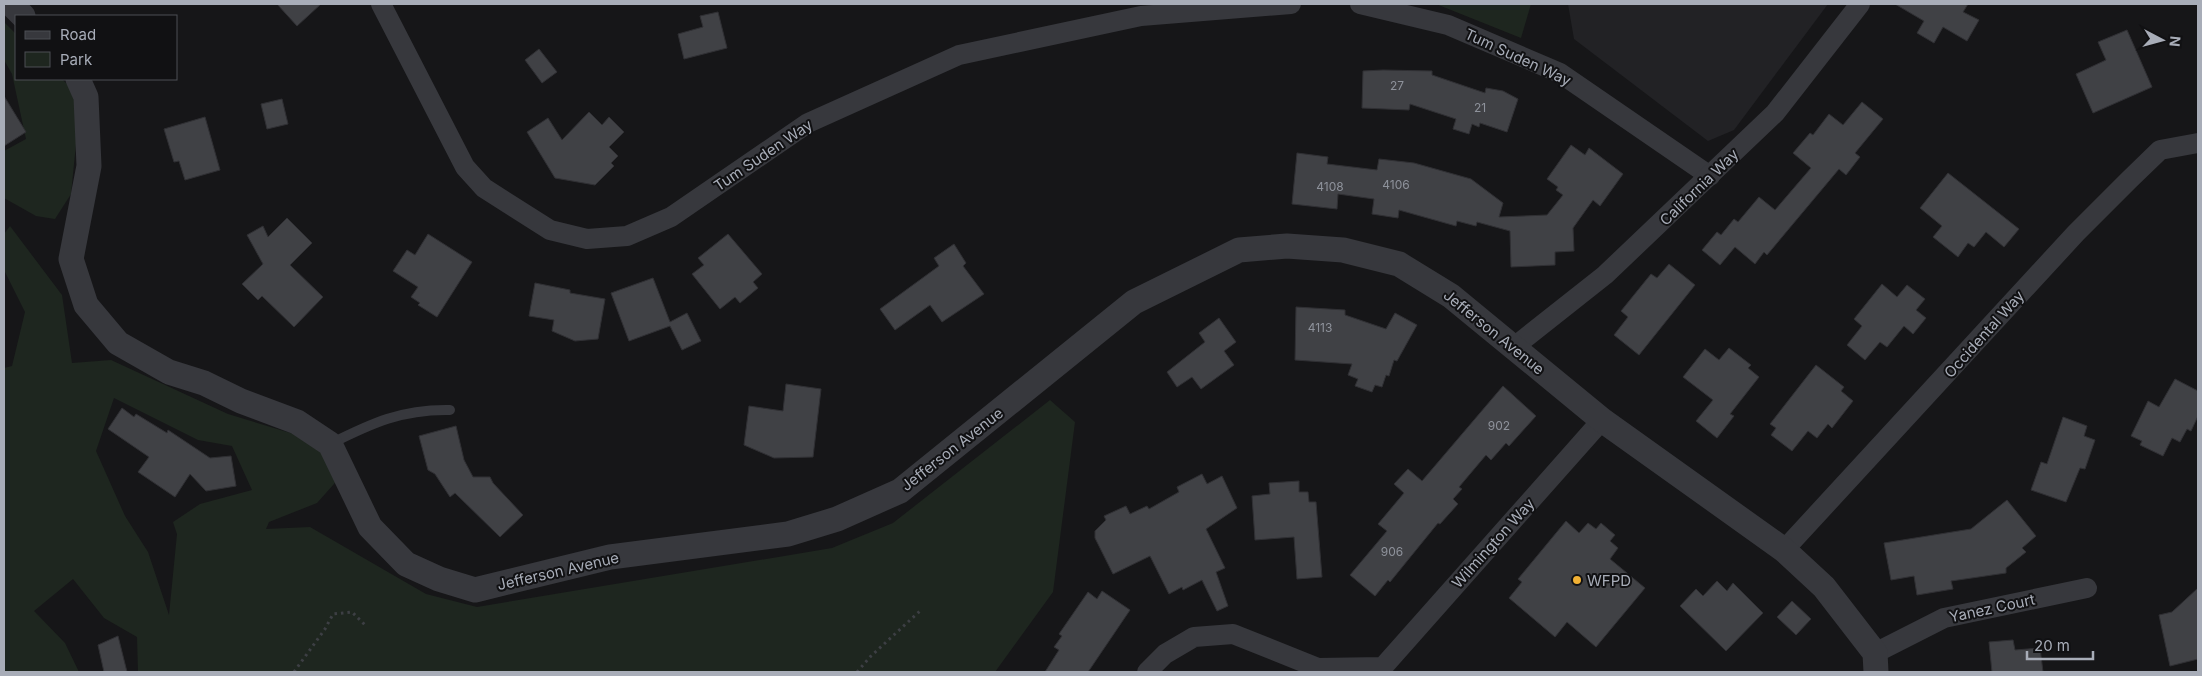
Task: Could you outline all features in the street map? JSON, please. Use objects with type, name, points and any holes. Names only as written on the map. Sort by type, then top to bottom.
[{"type":"street","points":[[11,4],[22,15]]},
{"type":"street","name":"Tum Suden Way","points":[[381,4],[465,167],[484,188],[550,230],[586,239],[628,236],[671,217],[808,123],[959,55],[1141,16],[1291,4]]},
{"type":"street","name":"Tum Suden Way","points":[[1360,4],[1448,24],[1560,73],[1710,176]]},
{"type":"street","name":"California Way","points":[[1514,347],[1605,275],[1775,114],[1860,4]]},
{"type":"street","points":[[78,80],[86,97],[90,166],[71,259],[86,305],[118,344],[169,372],[204,383],[241,401],[297,422],[330,444]]},
{"type":"street","name":"Occidental Way","points":[[1784,550],[2076,233],[2123,186],[2160,150],[2198,143]]},
{"type":"street","name":"Jefferson Avenue","points":[[330,444],[370,527],[394,552],[406,564],[475,590],[610,557],[788,534],[837,519],[900,491],[1134,302],[1239,250],[1287,246],[1343,250],[1399,264],[1452,296],[1602,420],[1784,550],[1824,587],[1876,663]]},
{"type":"street","name":"Wilmington Way","points":[[1147,672],[1165,654],[1194,637],[1232,634],[1318,668],[1385,669],[1602,420]]},
{"type":"street","name":"Yanez Court","points":[[1876,663],[1944,618],[2087,588]]},
{"type":"lane","points":[[330,444],[375,422],[423,409],[450,410]]},
{"type":"path","points":[[857,672],[871,656],[920,611]]},
{"type":"path","points":[[294,672],[325,630],[333,614],[352,612],[367,627]]},
{"type":"shaded area","points":[[1568,4],[1828,4],[1734,130],[1708,141],[1574,39]]},
{"type":"green space","points":[[1436,4],[1531,4],[1521,38]]},
{"type":"green space","points":[[4,22],[15,33],[15,80],[63,80],[69,86],[79,114],[71,194],[55,219],[36,216],[4,198],[4,151],[26,139],[12,74],[4,60]]},
{"type":"green space","points":[[10,226],[62,295],[72,363],[111,360],[228,414],[307,438],[342,475],[317,503],[269,522],[266,529],[310,527],[426,594],[477,607],[832,548],[893,523],[1050,400],[1075,422],[1053,592],[995,672],[138,672],[137,637],[104,618],[73,579],[34,611],[65,643],[79,672],[4,672],[4,368],[12,366],[25,312],[4,270],[4,234]],"holes":[[[114,398],[198,440],[232,446],[252,490],[200,504],[173,522],[177,534],[169,615],[148,552],[125,516],[96,451]]]},
{"type":"building","points":[[277,4],[321,4],[297,26]]},
{"type":"building","points":[[1895,4],[1968,4],[1963,12],[1979,20],[1967,41],[1943,27],[1934,43],[1917,33],[1924,21]]},
{"type":"building","points":[[718,12],[727,48],[684,59],[678,34],[703,27],[700,16]]},
{"type":"building","points":[[2127,30],[2152,87],[2093,113],[2076,74],[2106,60],[2098,42]]},
{"type":"building","points":[[539,49],[557,72],[542,83],[525,60]]},
{"type":"building","points":[[1363,71],[1432,71],[1432,75],[1485,93],[1486,88],[1503,91],[1518,99],[1507,132],[1480,123],[1479,127],[1472,124],[1469,134],[1453,129],[1456,119],[1410,104],[1409,110],[1362,108]]},
{"type":"building","points":[[4,96],[26,132],[4,146]]},
{"type":"building","points":[[282,99],[288,124],[267,129],[261,104]]},
{"type":"building","points":[[1862,102],[1883,119],[1855,153],[1860,157],[1846,175],[1839,169],[1767,255],[1764,252],[1755,264],[1735,247],[1720,265],[1702,250],[1717,232],[1721,235],[1734,219],[1738,222],[1759,197],[1775,210],[1811,168],[1793,153],[1810,133],[1813,135],[1829,114],[1843,125]]},
{"type":"building","points":[[589,112],[602,125],[609,117],[624,132],[609,147],[618,156],[611,163],[614,166],[595,185],[555,178],[527,132],[548,118],[562,140]]},
{"type":"building","points":[[205,117],[220,170],[185,180],[179,161],[174,162],[164,129]]},
{"type":"building","points":[[1571,145],[1585,155],[1589,148],[1623,174],[1600,206],[1593,200],[1573,228],[1574,251],[1555,252],[1555,265],[1511,267],[1510,231],[1477,222],[1476,226],[1457,221],[1456,226],[1399,210],[1398,218],[1372,214],[1374,199],[1338,194],[1337,209],[1292,204],[1297,153],[1328,157],[1327,164],[1377,170],[1379,159],[1414,163],[1471,179],[1503,203],[1499,217],[1547,215],[1563,195],[1556,190],[1558,187],[1547,179]]},
{"type":"building","points":[[1948,173],[2019,229],[2004,247],[1986,232],[1974,247],[1968,243],[1958,257],[1933,237],[1942,226],[1920,208]]},
{"type":"building","points":[[287,218],[312,243],[290,265],[323,297],[294,327],[262,296],[258,300],[242,284],[263,264],[247,235],[263,226],[268,237]]},
{"type":"building","points":[[428,234],[472,262],[437,317],[418,305],[420,303],[411,297],[418,287],[393,271],[407,250],[415,255]]},
{"type":"building","points":[[728,234],[762,274],[753,282],[758,288],[740,303],[735,297],[720,309],[692,274],[704,265],[698,258]]},
{"type":"building","points":[[954,244],[966,263],[963,266],[984,294],[942,322],[930,305],[895,330],[880,309],[939,266],[934,258]]},
{"type":"building","points":[[1669,264],[1695,285],[1639,355],[1614,335],[1628,317],[1621,311],[1651,274],[1657,278]]},
{"type":"building","points":[[653,278],[670,322],[687,313],[701,341],[682,350],[670,326],[629,341],[611,293]]},
{"type":"building","points":[[535,283],[570,290],[570,293],[605,299],[598,339],[575,341],[552,331],[554,320],[529,316]]},
{"type":"building","points":[[1882,284],[1897,297],[1907,285],[1925,299],[1916,310],[1926,318],[1913,334],[1904,326],[1887,347],[1880,342],[1865,360],[1847,345],[1862,326],[1854,319]]},
{"type":"building","points":[[1296,307],[1345,310],[1345,315],[1386,329],[1395,313],[1417,325],[1397,361],[1394,360],[1389,376],[1386,375],[1382,387],[1375,385],[1372,392],[1355,386],[1358,379],[1348,375],[1352,364],[1295,360]]},
{"type":"building","points":[[1219,318],[1236,342],[1224,351],[1234,365],[1201,389],[1192,377],[1177,387],[1167,372],[1205,342],[1199,333]]},
{"type":"building","points":[[1729,348],[1751,365],[1748,368],[1759,377],[1730,414],[1734,416],[1717,438],[1696,421],[1713,400],[1683,377],[1705,349],[1719,360]]},
{"type":"building","points":[[1816,365],[1844,387],[1841,391],[1853,401],[1832,428],[1828,424],[1817,438],[1808,431],[1792,451],[1771,435],[1776,428],[1770,424]]},
{"type":"building","points":[[2175,379],[2198,391],[2198,416],[2191,431],[2187,429],[2180,442],[2172,438],[2163,456],[2140,445],[2142,441],[2131,436],[2148,401],[2159,407]]},
{"type":"building","points":[[786,384],[821,389],[813,457],[774,458],[744,445],[749,406],[783,411]]},
{"type":"building","points":[[1503,386],[1536,416],[1509,446],[1506,443],[1491,460],[1486,455],[1459,487],[1462,489],[1453,499],[1458,504],[1440,524],[1438,523],[1390,582],[1388,580],[1375,596],[1350,575],[1387,531],[1378,524],[1404,493],[1394,484],[1408,469],[1422,481]]},
{"type":"building","points":[[122,408],[134,417],[136,414],[167,433],[168,430],[210,458],[231,456],[236,486],[206,491],[190,474],[175,497],[138,472],[149,457],[108,429]]},
{"type":"building","points":[[2063,417],[2087,426],[2084,436],[2095,440],[2085,469],[2080,468],[2066,502],[2031,490],[2041,462],[2047,464]]},
{"type":"building","points":[[456,426],[464,460],[473,477],[490,477],[493,483],[523,515],[500,537],[455,493],[450,497],[435,474],[428,470],[419,436]]},
{"type":"building","points":[[1202,474],[1207,484],[1222,476],[1237,508],[1206,529],[1225,568],[1216,572],[1228,606],[1217,611],[1202,580],[1183,590],[1182,587],[1169,594],[1150,556],[1113,574],[1095,538],[1095,531],[1106,520],[1104,516],[1126,506],[1130,514],[1147,506],[1149,509],[1179,492],[1177,487]]},
{"type":"building","points":[[1299,481],[1299,492],[1308,492],[1309,502],[1316,502],[1322,577],[1297,579],[1294,537],[1255,540],[1252,496],[1270,494],[1269,483]]},
{"type":"building","points":[[2007,500],[2036,536],[2022,548],[2026,552],[2006,568],[2006,573],[1951,581],[1953,589],[1917,595],[1914,576],[1891,580],[1884,543],[1971,529]]},
{"type":"building","points":[[1566,521],[1579,533],[1588,523],[1596,529],[1601,523],[1615,535],[1610,541],[1618,548],[1610,559],[1645,588],[1596,647],[1567,622],[1555,637],[1509,598],[1522,582],[1518,579]]},
{"type":"building","points":[[1717,581],[1727,591],[1733,583],[1763,613],[1726,651],[1680,606],[1696,589],[1703,596]]},
{"type":"building","points":[[2198,588],[2198,659],[2170,666],[2159,615],[2172,612]]},
{"type":"building","points":[[1102,591],[1130,610],[1088,672],[1045,672],[1059,650],[1054,647],[1062,636],[1059,634],[1088,592],[1097,599]]},
{"type":"building","points":[[1792,601],[1811,619],[1796,635],[1777,617]]},
{"type":"building","points":[[118,636],[127,672],[104,672],[98,645]]},
{"type":"building","points":[[2013,640],[2015,650],[2040,648],[2043,672],[1992,672],[1989,642]]},
{"type":"place","name":"WFPD","points":[[1577,580]]}]
